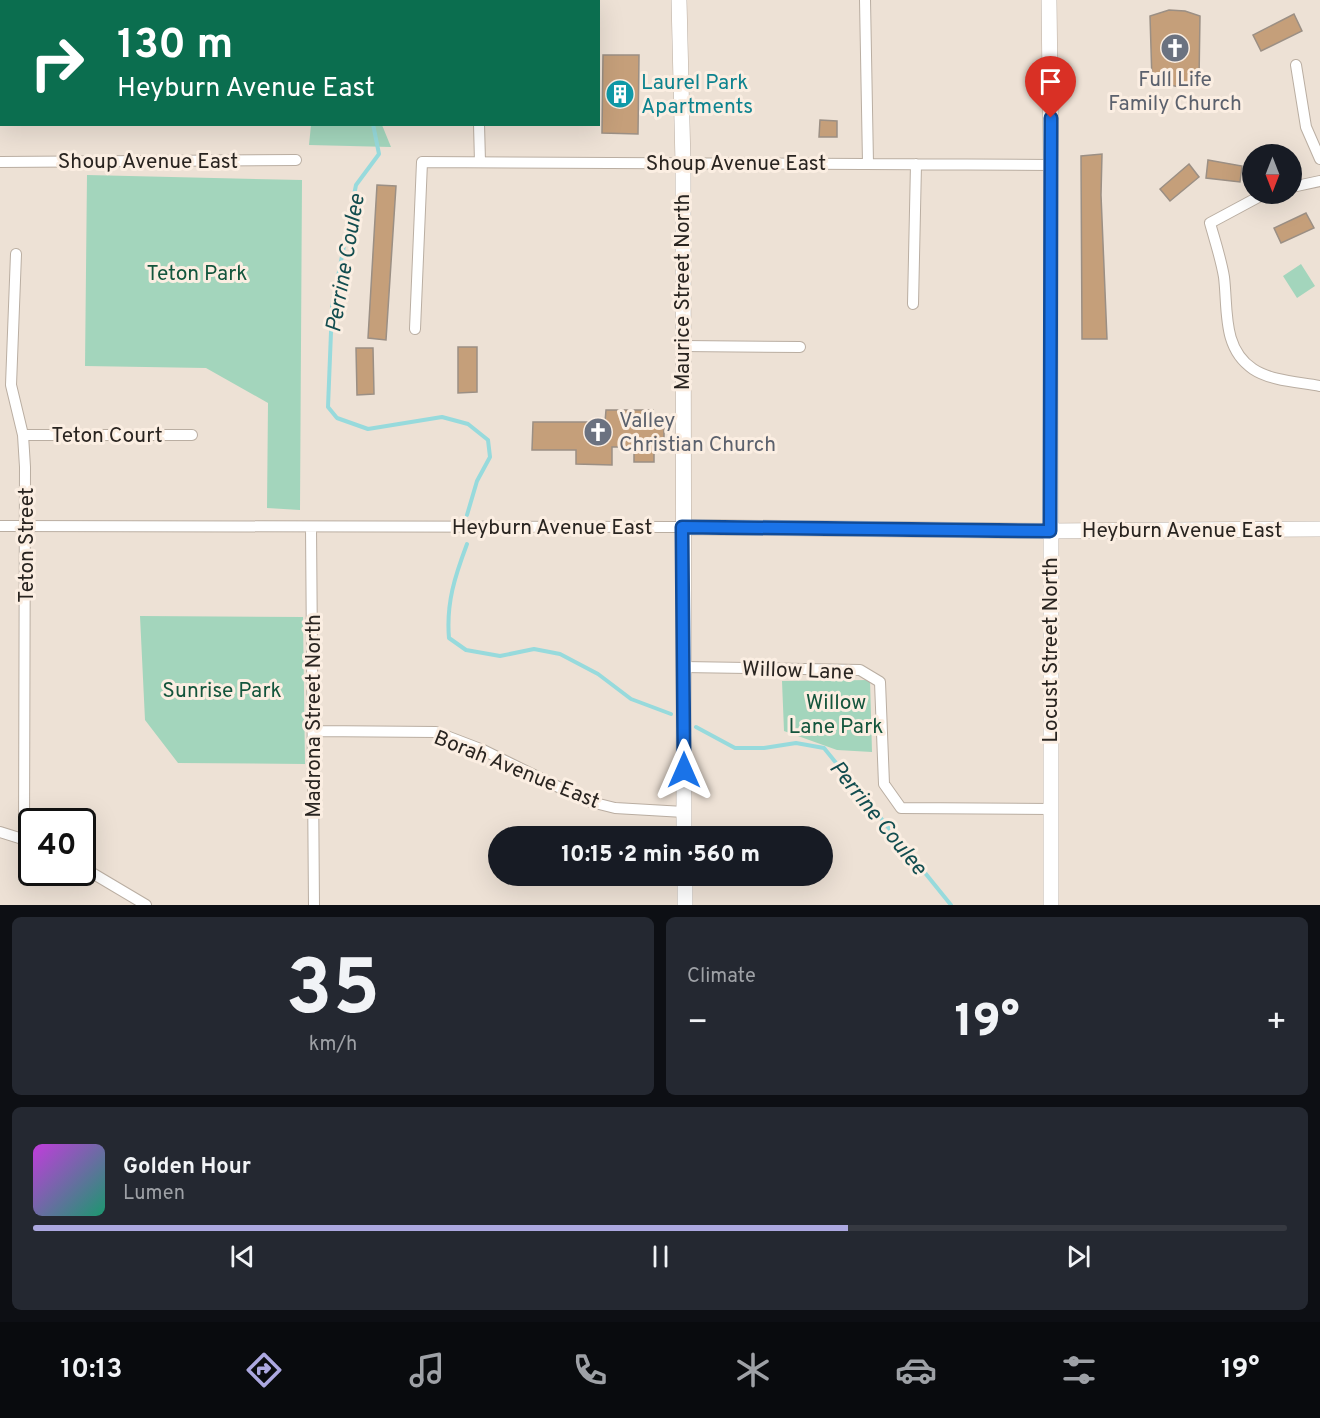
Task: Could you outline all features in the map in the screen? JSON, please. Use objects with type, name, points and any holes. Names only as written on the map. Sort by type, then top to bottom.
[{"type":"street","name":"Maurice Street North","points":[[679,0],[683,163],[684,826]]},
{"type":"street","points":[[865,0],[868,163]]},
{"type":"street","name":"Locust Street North","points":[[1049,0],[1051,905]]},
{"type":"street","points":[[1296,65],[1306,128],[1320,159]]},
{"type":"street","points":[[479,126],[480,162]]},
{"type":"street","name":"Shoup Avenue East","points":[[0,162],[296,160]]},
{"type":"street","name":"Shoup Avenue East","points":[[415,330],[422,162],[1051,165]]},
{"type":"street","points":[[913,304],[916,164]]},
{"type":"street","points":[[1302,185],[1320,181]]},
{"type":"street","points":[[1243,204],[1210,223],[1223,275],[1229,336],[1242,360],[1255,371],[1320,386]]},
{"type":"street","name":"Teton Street","points":[[16,254],[11,385],[23,435],[27,526],[28,808]]},
{"type":"street","points":[[682,346],[800,347]]},
{"type":"street","name":"Teton Court","points":[[23,435],[192,435]]},
{"type":"street","name":"Heyburn Avenue East","points":[[0,526],[682,527],[1050,531],[1320,529]]},
{"type":"street","name":"Madrona Street North","points":[[311,527],[314,905]]},
{"type":"street","name":"Willow Lane","points":[[683,667],[860,670],[880,682],[884,784],[901,808],[1050,809]]},
{"type":"street","name":"Borah Avenue East","points":[[313,731],[436,732],[483,750],[587,801],[615,808],[684,812]]},
{"type":"street","points":[[0,832],[18,837]]},
{"type":"street","points":[[96,875],[146,905]]},
{"type":"street","points":[[685,886],[685,905]]},
{"type":"green space","points":[[311,126],[382,126],[391,147],[309,145]]},
{"type":"green space","name":"Teton Park","points":[[87,175],[302,180],[300,510],[267,508],[268,403],[206,368],[85,366]]},
{"type":"green space","points":[[1301,264],[1315,286],[1297,298],[1283,276]]},
{"type":"green space","name":"Sunrise Park","points":[[140,616],[303,617],[305,764],[178,763],[145,720]]},
{"type":"green space","name":"Willow Lane Park","points":[[870,680],[872,752],[837,750],[784,731],[782,681]]},
{"type":"building","name":"Full Life Family Church","points":[[1169,10],[1185,11],[1200,16],[1199,80],[1179,87],[1152,81],[1150,16]]},
{"type":"building","points":[[1294,14],[1302,31],[1261,51],[1253,35]]},
{"type":"building","name":"Laurel Park Apartments","points":[[603,55],[639,55],[638,134],[602,133]]},
{"type":"building","points":[[820,120],[837,121],[837,137],[819,137]]},
{"type":"building","points":[[1102,154],[1101,195],[1107,339],[1082,339],[1081,156]]},
{"type":"building","points":[[1208,160],[1242,166],[1240,182],[1206,178]]},
{"type":"building","points":[[1189,164],[1199,177],[1170,201],[1160,189]]},
{"type":"building","points":[[377,185],[396,186],[386,340],[368,338]]},
{"type":"building","points":[[1306,213],[1314,228],[1281,243],[1274,228]]},
{"type":"building","points":[[458,347],[477,347],[477,392],[458,393]]},
{"type":"building","points":[[356,348],[373,348],[374,394],[357,395]]},
{"type":"building","name":"Valley Christian Church","points":[[606,410],[653,410],[653,422],[664,422],[664,442],[654,442],[654,462],[634,462],[634,447],[612,447],[612,465],[576,464],[576,450],[532,450],[533,422],[605,422]]},
{"type":"waterway","name":"Perrine Coulee","points":[[373,126],[379,154],[356,185],[332,307],[328,407],[337,418],[368,429],[442,417],[468,424],[488,440],[490,457],[477,481],[467,515]]},
{"type":"waterway","name":"Perrine Coulee","points":[[467,544],[452,590],[448,625],[449,638],[466,650],[500,656],[534,649],[560,654],[598,674],[631,699],[671,714]]},
{"type":"waterway","name":"Perrine Coulee","points":[[696,727],[735,748],[764,748],[796,743],[824,748],[951,905]]},
{"type":"place","name":"Full Life Family Church","points":[[1175,48]]},
{"type":"place","name":"Laurel Park Apartments","points":[[620,94]]},
{"type":"place","name":"Valley Christian Church","points":[[598,432]]},
{"type":"route","points":[[684,770],[682,527],[1050,531],[1051,118]]}]
